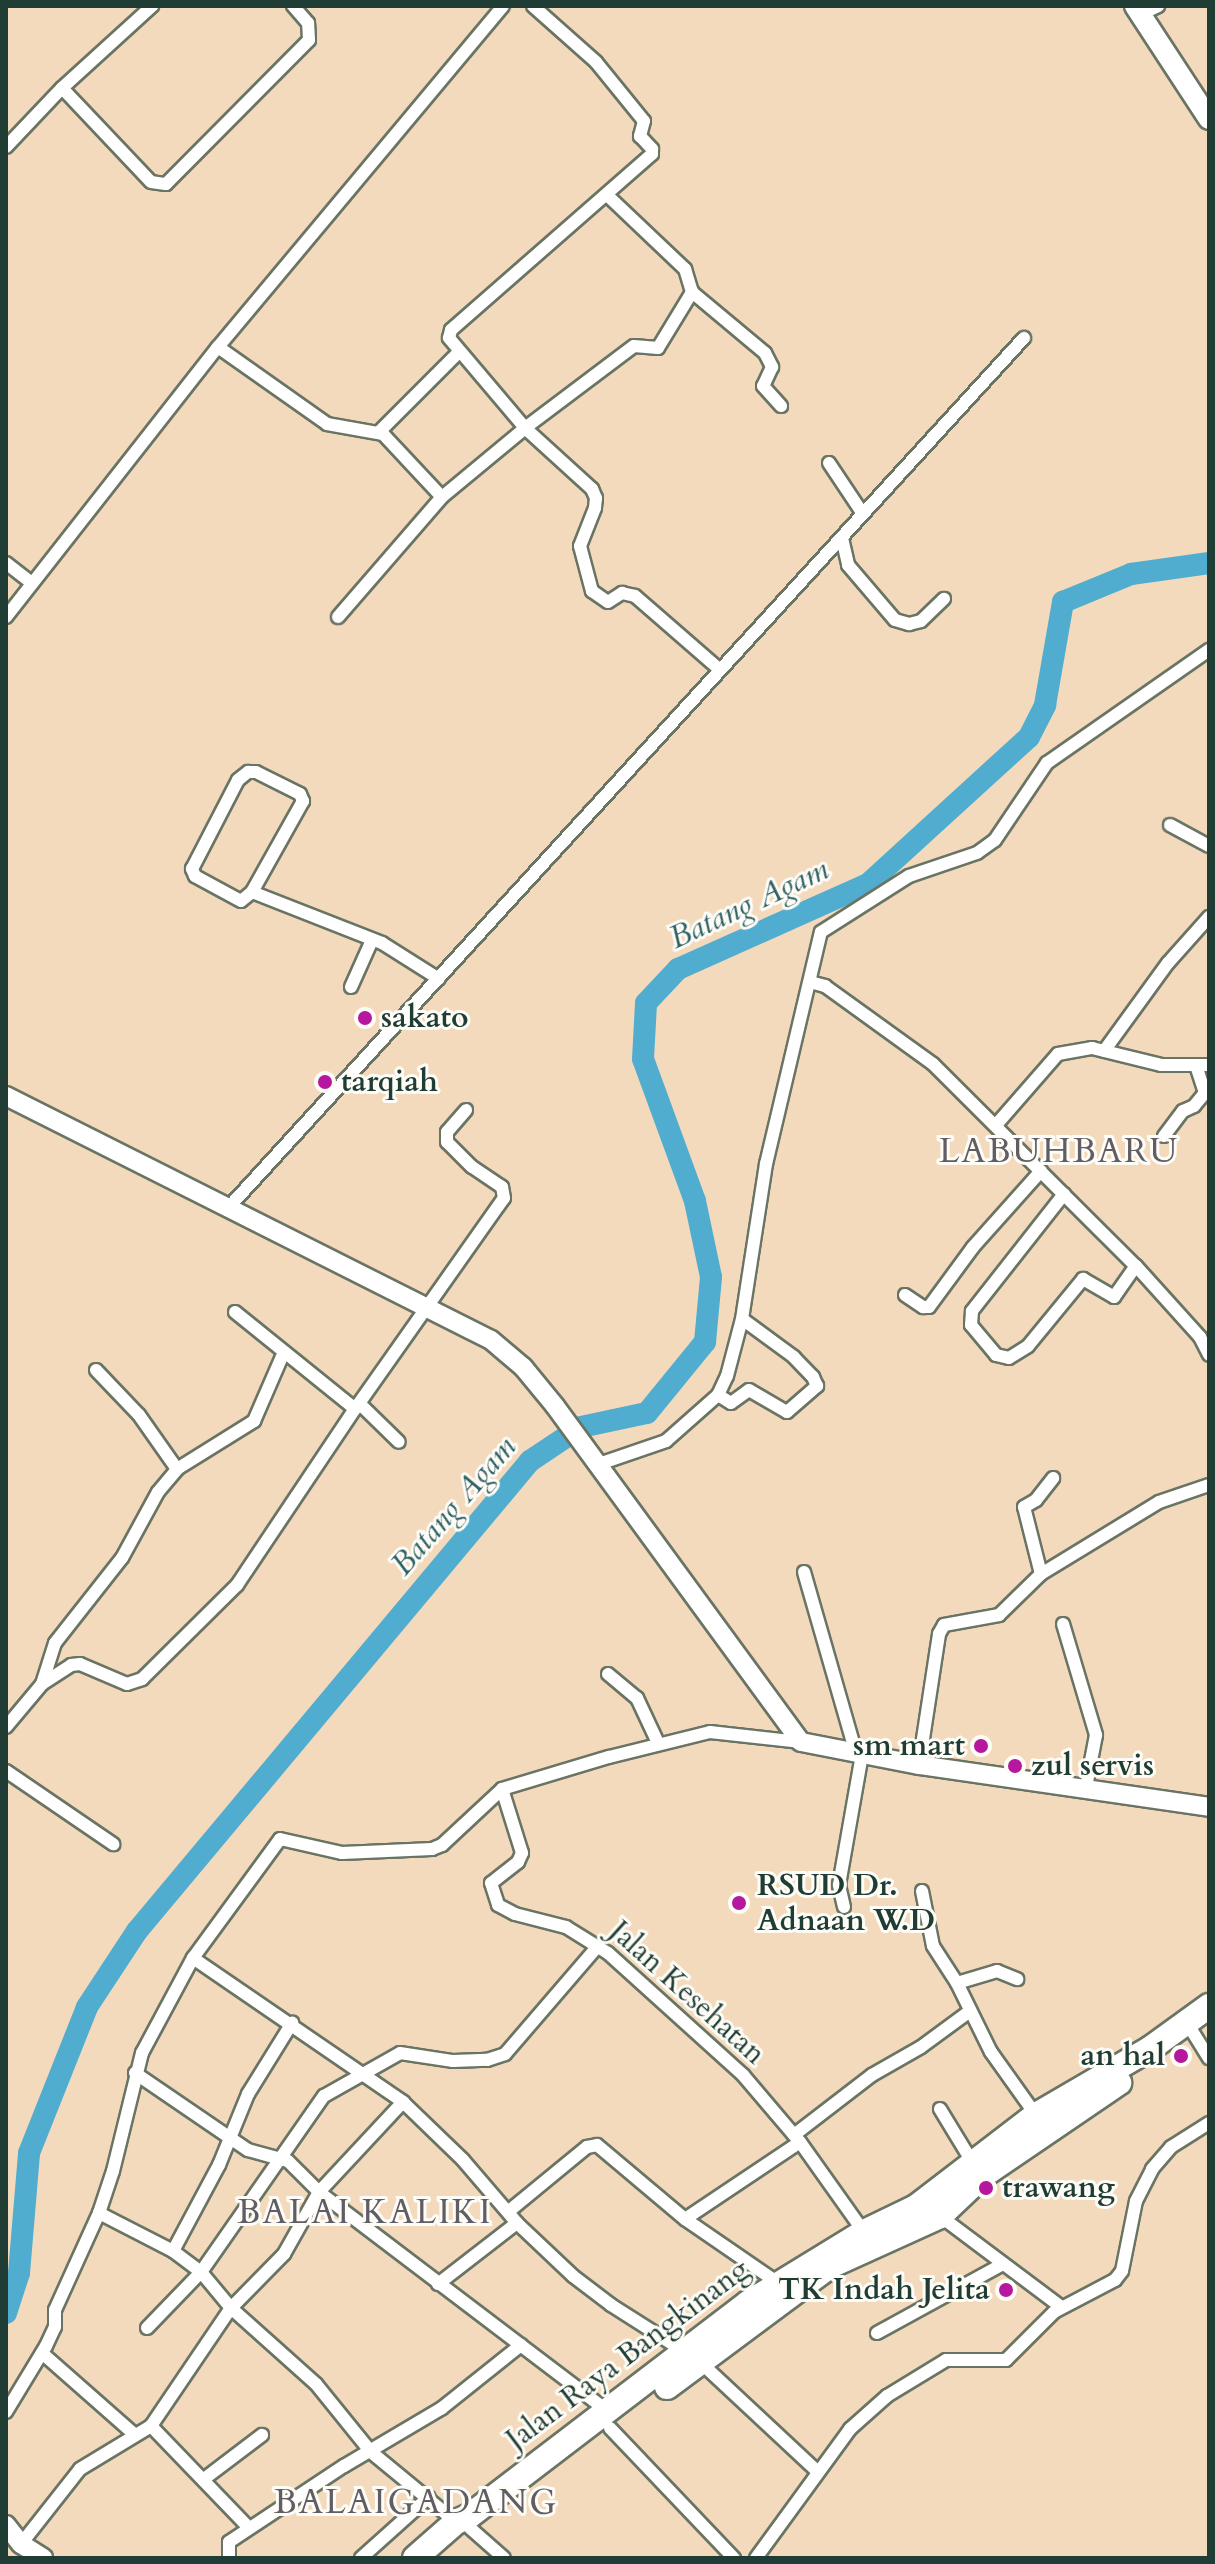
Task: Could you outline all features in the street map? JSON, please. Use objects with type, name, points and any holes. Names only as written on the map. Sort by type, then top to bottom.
[{"type":"highway","name":"Jalan Raya Bangkinang","points":[[753,2310],[778,2283],[978,2170],[1154,2052],[1209,2006]]},
{"type":"highway","name":"Jalan Raya Bangkinang","points":[[428,2554],[753,2310],[830,2266],[940,2216],[978,2170],[1036,2115],[1200,2026]]},
{"type":"main road","points":[[1145,9],[1209,119]]},
{"type":"street","points":[[6,147],[62,88],[152,6]]},
{"type":"street","points":[[62,88],[151,182],[166,184],[309,40],[308,23],[293,6]]},
{"type":"street","points":[[6,617],[218,347],[503,6]]},
{"type":"street","points":[[533,6],[596,62],[644,121],[640,136],[652,149],[652,154],[451,330],[449,338],[525,428],[592,489],[596,498],[580,546],[592,591],[608,602],[622,593],[635,596],[719,669]]},
{"type":"street","points":[[607,195],[685,269],[692,292],[771,361],[772,367],[763,386],[781,406]]},
{"type":"street","points":[[338,617],[442,497],[525,428],[634,346],[658,348],[692,292]]},
{"type":"street","points":[[229,1207],[1024,338]]},
{"type":"street","points":[[218,347],[327,424],[379,432],[442,497]]},
{"type":"street","points":[[379,432],[459,352]]},
{"type":"street","points":[[829,463],[863,514]]},
{"type":"street","points":[[842,538],[848,565],[895,620],[909,624],[921,621],[944,599]]},
{"type":"street","points":[[6,563],[32,583]]},
{"type":"street","points":[[598,1461],[666,1441],[722,1398],[746,1321],[766,1164],[816,983],[821,932],[909,876],[977,853],[986,847],[995,840],[1047,763],[1209,650]]},
{"type":"street","points":[[248,772],[256,772],[300,794],[303,801],[252,892],[245,900],[232,898],[195,876],[192,869],[238,780],[248,772]]},
{"type":"street","points":[[1170,825],[1209,846]]},
{"type":"street","points":[[252,892],[372,940],[439,979]]},
{"type":"street","points":[[1104,1051],[1168,963],[1209,917]]},
{"type":"street","points":[[351,987],[372,940]]},
{"type":"street","points":[[816,983],[923,1056],[996,1125],[1136,1266],[1200,1337],[1209,1355]]},
{"type":"street","points":[[996,1125],[1058,1054],[1092,1048],[1133,1061],[1202,1065],[1207,1094],[1183,1111],[1164,1136]]},
{"type":"street","points":[[6,1096],[491,1340],[523,1367],[598,1461],[801,1742]]},
{"type":"street","points":[[6,1727],[42,1684],[75,1664],[127,1684],[142,1679],[237,1585],[505,1193],[502,1187],[463,1160],[447,1142],[447,1132],[466,1110]]},
{"type":"street","points":[[905,1295],[923,1307],[929,1307],[973,1247],[1041,1171]]},
{"type":"street","points":[[1064,1194],[970,1317],[971,1325],[996,1355],[1009,1358],[1033,1342],[1083,1279],[1114,1297],[1136,1266]]},
{"type":"street","points":[[235,1312],[399,1442]]},
{"type":"street","points":[[722,1398],[733,1402],[749,1390],[787,1412],[817,1386],[813,1377],[794,1357],[746,1321]]},
{"type":"street","points":[[42,1684],[55,1643],[122,1558],[158,1492],[177,1469],[254,1421],[284,1352]]},
{"type":"street","points":[[96,1370],[139,1415],[177,1469]]},
{"type":"street","points":[[1041,1574],[1024,1507],[1036,1500],[1053,1478]]},
{"type":"street","points":[[919,1765],[939,1634],[944,1625],[999,1615],[1041,1574],[1159,1502],[1209,1485]]},
{"type":"street","points":[[804,1572],[859,1754],[839,1885],[844,1907]]},
{"type":"street","points":[[1063,1624],[1096,1735],[1086,1787]]},
{"type":"street","points":[[608,1674],[637,1698],[658,1743]]},
{"type":"street","points":[[6,2412],[55,2327],[55,2310],[103,2215],[138,2076],[193,1958],[278,1841],[292,1840],[356,1854],[432,1849],[442,1845],[502,1789],[658,1743],[710,1732],[801,1742],[919,1765],[1209,1807]]},
{"type":"street","points":[[6,1771],[113,1844]]},
{"type":"street","name":"Jalan Kesehatan","points":[[502,1789],[522,1853],[518,1862],[491,1883],[498,1905],[515,1914],[566,1927],[598,1946],[743,2075],[797,2139],[864,2232]]},
{"type":"street","points":[[922,1891],[933,1946],[957,1983],[991,2052],[1036,2115]]},
{"type":"street","points":[[147,2328],[201,2272],[324,2096],[400,2053],[453,2061],[487,2060],[505,2054],[598,1946]]},
{"type":"street","points":[[193,1958],[365,2073],[403,2102],[509,2211],[517,2223],[588,2288],[693,2357],[818,2472]]},
{"type":"street","points":[[957,1983],[997,1971],[1017,1979]]},
{"type":"street","points":[[685,2219],[797,2139],[863,2081],[921,2047],[970,2011]]},
{"type":"street","points":[[173,2251],[230,2139],[248,2094],[292,2023]]},
{"type":"street","points":[[1200,2026],[1209,2058]]},
{"type":"street","points":[[138,2076],[230,2139],[253,2152],[288,2161],[319,2192],[521,2345],[609,2420],[734,2558]]},
{"type":"street","points":[[21,2544],[74,2474],[151,2426],[231,2308],[284,2254],[319,2192],[403,2102]]},
{"type":"street","points":[[940,2109],[978,2170]]},
{"type":"street","points":[[756,2558],[850,2429],[907,2381],[936,2363],[956,2358],[1006,2360],[1061,2307],[1115,2280],[1122,2271],[1136,2201],[1152,2169],[1171,2147],[1209,2123]]},
{"type":"street","points":[[509,2211],[594,2144],[685,2219],[778,2283]]},
{"type":"street","points":[[103,2215],[173,2251],[201,2272],[231,2308],[316,2384],[371,2452],[429,2497],[473,2520],[504,2558]]},
{"type":"street","points":[[940,2216],[1001,2265],[1061,2307]]},
{"type":"street","points":[[438,2284],[517,2223]]},
{"type":"street","points":[[877,2333],[1001,2265]]},
{"type":"street","points":[[229,2558],[229,2542],[442,2408],[521,2345]]},
{"type":"street","points":[[44,2349],[134,2434]]},
{"type":"street","points":[[151,2426],[249,2528]]},
{"type":"street","points":[[204,2479],[262,2435]]},
{"type":"street","points":[[361,2558],[429,2497]]},
{"type":"street","points":[[7,2527],[21,2544],[43,2558]]},
{"type":"waterway","name":"Batang Agam","points":[[6,2313],[19,2273],[29,2153],[87,2007],[137,1931],[530,1461],[581,1427],[647,1413],[705,1342],[711,1277],[695,1201],[643,1059],[646,1003],[678,969],[868,884],[1029,737],[1045,705],[1063,602],[1131,574],[1209,563]]},
{"type":"place","name":"sakato","points":[[365,1018]]},
{"type":"place","name":"tarqiah","points":[[325,1082]]},
{"type":"place","name":"sm mart","points":[[981,1746]]},
{"type":"place","name":"zul servis","points":[[1015,1766]]},
{"type":"place","name":"RSUD Dr. Adnaan W.D","points":[[739,1903]]},
{"type":"place","name":"an hal","points":[[1181,2056]]},
{"type":"place","name":"trawang","points":[[986,2188]]},
{"type":"place","name":"TK Indah Jelita","points":[[1006,2290]]},
{"type":"district","name":"LABUHBARU","points":[[1059,1152]]},
{"type":"district","name":"BALAI KALIKI","points":[[365,2213]]},
{"type":"district","name":"BALAIGADANG","points":[[416,2503]]}]
